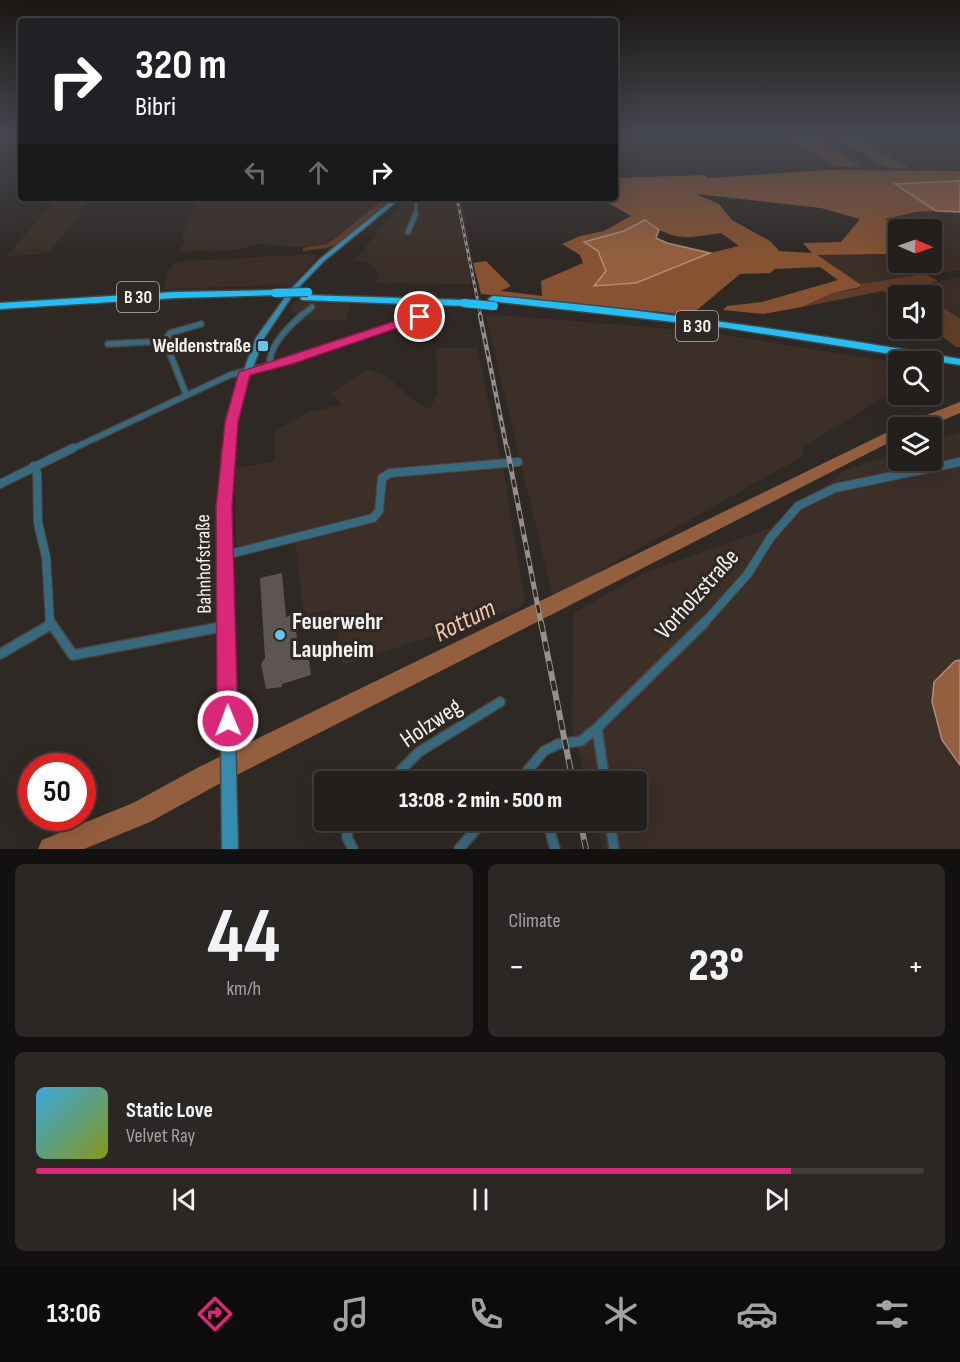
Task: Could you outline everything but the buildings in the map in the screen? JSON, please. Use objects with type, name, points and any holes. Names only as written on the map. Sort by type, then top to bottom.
[{"type":"highway","name":"B 30","points":[[0,306],[175,295],[307,295],[464,300],[707,327],[888,353]]},
{"type":"highway","name":"B 30","points":[[0,312],[274,295]]},
{"type":"highway","name":"B 30","points":[[942,360],[960,362]]},
{"type":"highway","points":[[942,366],[960,369]]},
{"type":"main road","name":"Bahnhofstraße","points":[[230,849],[226,555],[227,451],[231,422],[245,372],[269,322],[306,274],[394,201]]},
{"type":"street","points":[[408,232],[417,208],[416,201]]},
{"type":"street","points":[[270,367],[269,357],[278,342],[295,320],[312,307]]},
{"type":"street","points":[[0,484],[186,394],[245,372],[270,367],[437,311]]},
{"type":"street","points":[[165,341],[170,333],[201,324]]},
{"type":"street","points":[[165,341],[186,394]]},
{"type":"street","points":[[108,344],[165,341]]},
{"type":"street","points":[[226,555],[373,518],[379,511],[382,478],[390,473],[518,462]]},
{"type":"street","name":"Vorholzstraße","points":[[530,771],[544,751],[558,744],[580,741],[597,728],[716,611],[747,575],[771,537],[798,506],[835,488],[902,477],[960,462]]},
{"type":"street","points":[[34,466],[37,473],[39,523],[46,557],[50,625],[73,655],[226,626]]},
{"type":"street","points":[[0,654],[50,625]]},
{"type":"street","name":"Holzweg","points":[[400,771],[419,752],[500,702]]},
{"type":"street","points":[[597,728],[603,771]]},
{"type":"street","points":[[348,831],[347,837],[353,849]]},
{"type":"street","points":[[459,849],[475,831]]},
{"type":"street","points":[[550,831],[555,849]]},
{"type":"street","points":[[612,831],[614,849]]},
{"type":"shaded area","points":[[705,176],[708,178],[743,176],[960,176],[960,181],[896,184],[936,211],[916,212],[885,219],[888,220],[888,254],[817,255],[860,284],[860,287],[833,293],[802,307],[763,314],[723,310],[727,306],[762,302],[838,280],[820,267],[775,269],[770,273],[740,274],[691,315],[481,294],[473,263],[486,261],[511,286],[501,291],[542,296],[541,281],[583,263],[580,255],[562,244],[580,236],[604,231],[631,216],[605,201],[618,201],[618,178]],"holes":[[[696,194],[821,208],[860,219],[841,242],[803,243],[812,253],[779,251],[770,241],[732,220],[719,204]],[[645,221],[665,232],[682,237],[721,233],[739,246],[710,253],[636,283],[594,285],[607,271],[598,251],[585,242],[624,231]]]},
{"type":"shaded area","points":[[960,181],[960,212],[936,211],[895,184]]},
{"type":"shaded area","points":[[54,201],[88,201],[49,253],[6,257]]},
{"type":"shaded area","points":[[196,201],[381,201],[328,244],[310,248],[259,244],[235,250],[178,252],[186,240],[180,240]]},
{"type":"shaded area","points":[[381,201],[389,201],[337,244],[327,248],[303,251],[303,248],[328,244]]},
{"type":"shaded area","points":[[404,201],[480,201],[462,202],[473,263],[468,264],[471,284],[377,283],[378,271],[365,262],[354,261]]},
{"type":"shaded area","points":[[916,212],[960,212],[960,270],[942,273],[942,219],[888,219],[888,221],[884,219]]},
{"type":"shaded area","points":[[645,220],[659,230],[656,238],[667,243],[710,253],[636,283],[594,286],[606,271],[598,251],[584,242],[624,231]]},
{"type":"shaded area","points":[[888,246],[888,273],[939,273],[860,284],[815,255],[887,254]]},
{"type":"shaded area","points":[[314,254],[317,258],[289,287],[280,285],[165,289],[167,272],[174,264],[186,261]]},
{"type":"shaded area","points":[[925,274],[938,281],[921,285],[888,285],[888,295],[883,291],[802,307],[833,293],[860,288],[860,284]]},
{"type":"shaded area","points":[[960,277],[960,319],[942,307],[942,285],[922,285]]},
{"type":"shaded area","points":[[295,301],[349,302],[349,309],[346,320],[298,320],[295,312],[290,310]]},
{"type":"shaded area","points":[[942,307],[960,319],[960,347],[956,347],[942,336]]},
{"type":"shaded area","points":[[485,314],[708,332],[888,361],[888,394],[804,447],[803,456],[553,597]]},
{"type":"shaded area","points":[[436,348],[477,348],[504,474],[525,600],[522,606],[343,665],[332,609],[308,614],[303,609],[295,535],[236,547],[235,468],[275,461],[275,431],[308,412],[342,405],[331,393],[367,369],[387,376],[414,401],[430,409],[438,392]]},
{"type":"shaded area","points":[[960,432],[960,849],[603,849],[598,831],[647,831],[647,771],[584,771],[572,725],[574,613],[646,572],[770,528],[846,470],[888,455],[888,471],[942,471],[942,438]]},
{"type":"shaded area","points":[[960,660],[960,765],[942,740],[932,702],[934,682],[955,661]]},
{"type":"waterway","name":"Rottum","points":[[936,417],[960,407]]},
{"type":"waterway","name":"Rottum","points":[[51,849],[141,813],[208,776],[888,437]]},
{"type":"railway","points":[[458,201],[481,317]]},
{"type":"railway","points":[[480,315],[507,450]]},
{"type":"railway","points":[[507,448],[541,623]]},
{"type":"railway","points":[[541,622],[571,771]]},
{"type":"railway","points":[[582,831],[586,849]]},
{"type":"place","name":"Weldenstraße","points":[[263,346]]},
{"type":"place","name":"Feuerwehr Laupheim","points":[[280,635]]},
{"type":"route","points":[[228,721],[224,508],[231,422],[245,372],[288,362],[420,317]]}]
